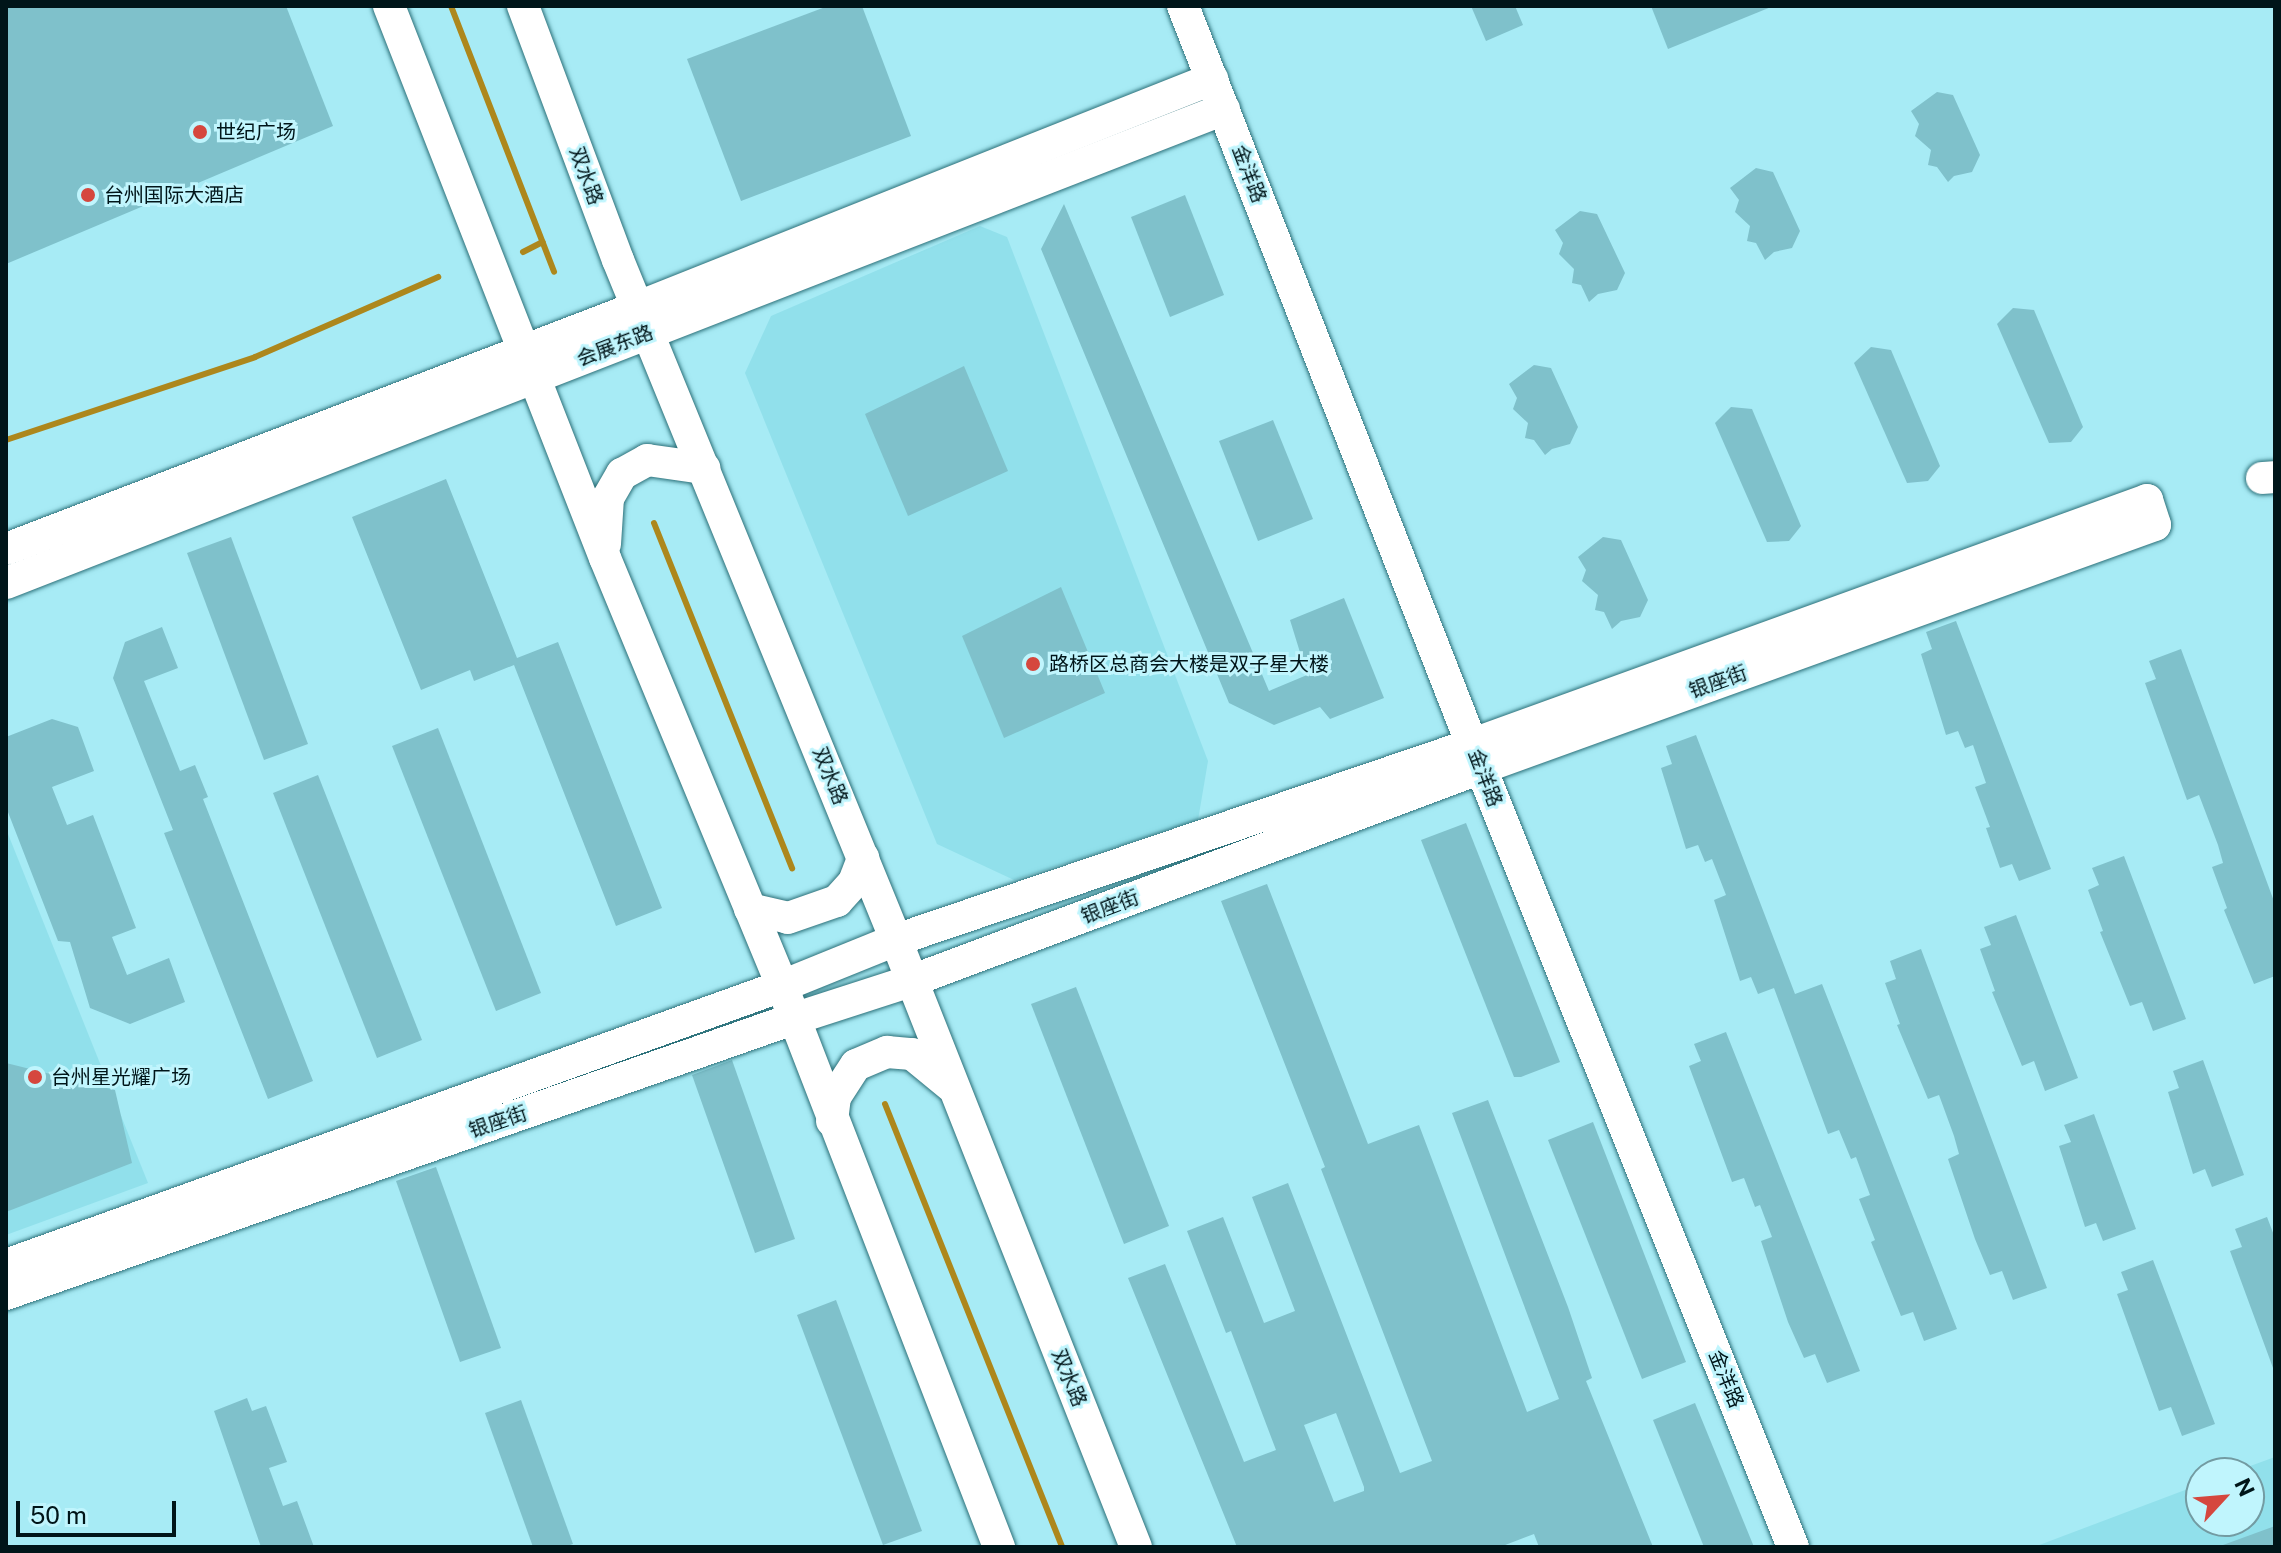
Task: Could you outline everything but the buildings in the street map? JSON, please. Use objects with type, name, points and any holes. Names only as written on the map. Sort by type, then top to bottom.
[{"type":"main road","points":[[389,6],[605,558],[782,986],[999,1547]]},
{"type":"main road","name":"双水路","points":[[523,6],[618,260],[863,858],[1136,1547]]},
{"type":"main road","name":"金洋路","points":[[1183,6],[1477,756],[1793,1547]]},
{"type":"main road","name":"会展东路","points":[[643,320],[1212,79]]},
{"type":"main road","name":"会展东路","points":[[6,583],[529,364],[1224,109]]},
{"type":"main road","points":[[499,289],[527,316],[555,322],[594,314],[614,294],[618,260]]},
{"type":"main road","name":"会展东路","points":[[6,549],[529,364]]},
{"type":"main road","points":[[605,558],[608,498],[622,474],[647,460],[704,468]]},
{"type":"main road","name":"银座街","points":[[6,1265],[782,986],[896,940],[1477,756],[2155,525],[2147,500],[1477,756],[911,981],[793,1019],[6,1294]]},
{"type":"main road","points":[[750,909],[788,918],[837,901],[854,882],[863,858]]},
{"type":"main road","points":[[832,1121],[835,1097],[856,1065],[887,1052],[912,1054],[954,1088]]},
{"type":"shaded area","points":[[980,226],[1007,237],[1208,761],[1198,820],[1014,880],[937,844],[745,373],[771,316]]},
{"type":"shaded area","points":[[6,829],[148,1183],[6,1235]]},
{"type":"shaded area","points":[[2275,1457],[2275,1547],[2034,1547],[2185,1490],[2185,1537],[2265,1537],[2265,1461]]},
{"type":"waterway","points":[[451,6],[554,272]]},
{"type":"waterway","points":[[523,252],[543,242]]},
{"type":"waterway","points":[[6,440],[255,357],[438,277]]},
{"type":"waterway","points":[[654,523],[792,868]]},
{"type":"waterway","points":[[885,1104],[1062,1547]]},
{"type":"place","name":"世纪广场","points":[[200,132]]},
{"type":"place","name":"台州国际大酒店","points":[[88,195]]},
{"type":"place","name":"路桥区总商会大楼是双子星大楼","points":[[1033,664]]},
{"type":"place","name":"台州星光耀广场","points":[[35,1077]]}]
